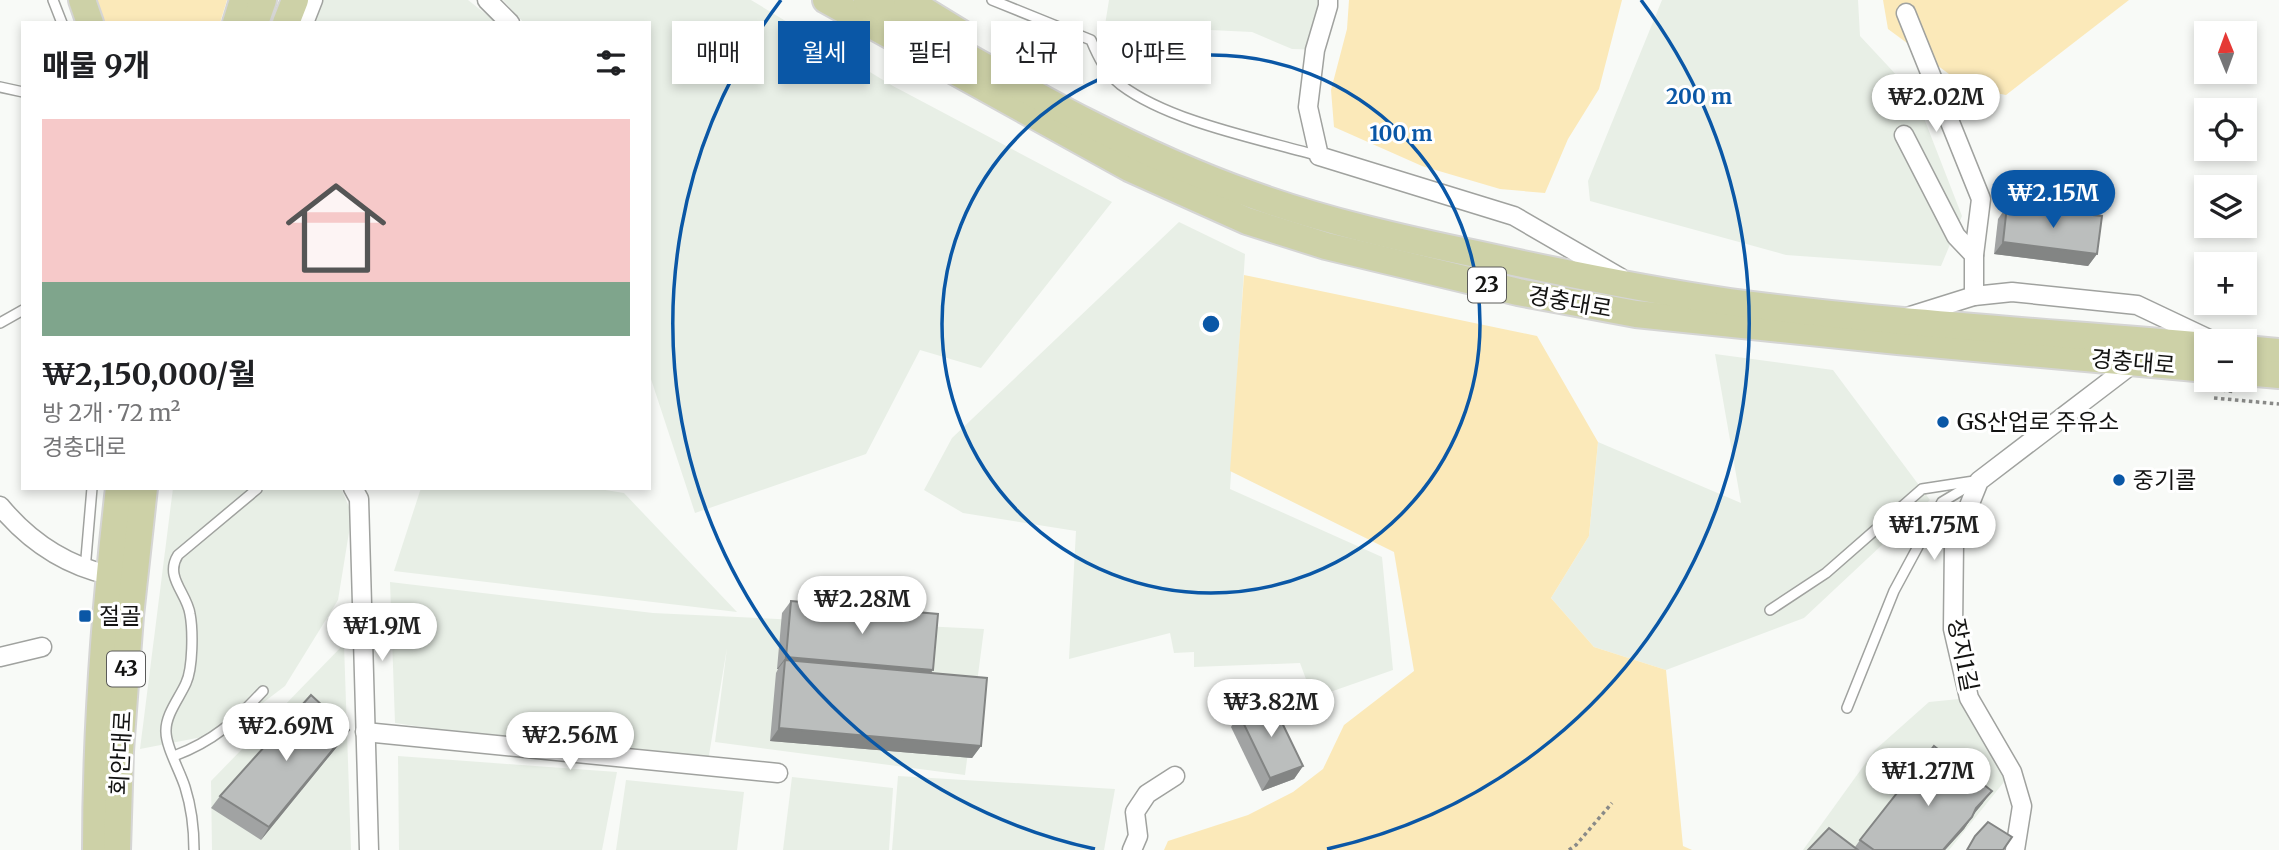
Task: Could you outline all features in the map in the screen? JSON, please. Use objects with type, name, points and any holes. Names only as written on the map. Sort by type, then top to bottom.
[{"type":"main road","points":[[82,0],[89,21]]},
{"type":"main road","points":[[237,21],[243,0]]},
{"type":"main road","points":[[256,21],[263,0]]},
{"type":"main road","points":[[287,21],[295,0]]},
{"type":"main road","name":"경충대로","points":[[826,0],[1129,167],[1247,221],[1326,246],[1518,292],[1636,314],[2194,368]]},
{"type":"main road","name":"경충대로","points":[[867,0],[1076,117],[1193,173],[1254,196],[1418,242],[1726,301],[1799,310],[2194,344]]},
{"type":"main road","points":[[907,0],[1193,173]]},
{"type":"main road","points":[[2257,350],[2279,352]]},
{"type":"main road","points":[[2257,373],[2279,375]]},
{"type":"main road","name":"회안대로","points":[[96,850],[101,665],[97,573],[119,490]]},
{"type":"main road","name":"회안대로","points":[[117,850],[120,751],[130,616],[144,490]]},
{"type":"street","points":[[305,21],[313,0]]},
{"type":"street","points":[[488,0],[508,21]]},
{"type":"street","points":[[1328,0],[1314,50],[1308,107],[1320,156],[1514,216],[1633,285]]},
{"type":"street","points":[[1906,13],[1946,106],[1981,200],[1974,255],[1974,296]]},
{"type":"street","points":[[1904,135],[1956,236],[1974,255]]},
{"type":"street","points":[[1901,319],[1974,296],[2012,292],[2137,305],[2194,332]]},
{"type":"street","points":[[1979,481],[2135,362]]},
{"type":"street","name":"장지1길","points":[[1979,481],[1954,543],[1953,629],[1969,698],[2012,772],[2022,806],[2015,850]]},
{"type":"street","points":[[359,492],[369,850]]},
{"type":"street","points":[[0,506],[11,520],[57,557],[97,573]]},
{"type":"street","points":[[0,657],[41,647]]},
{"type":"street","points":[[365,732],[778,773]]},
{"type":"street","points":[[1132,850],[1138,836],[1135,812],[1147,794],[1175,776]]},
{"type":"lane","points":[[53,0],[61,21]]},
{"type":"lane","points":[[992,0],[1091,40],[1101,64],[1121,84],[1154,103],[1194,121],[1320,156]]},
{"type":"lane","points":[[0,87],[21,92]]},
{"type":"lane","points":[[0,323],[21,311]]},
{"type":"lane","points":[[1770,610],[1826,573],[1922,489],[1979,481]]},
{"type":"lane","points":[[1847,708],[1894,591],[1942,502],[1979,481]]},
{"type":"lane","points":[[92,490],[97,573]]},
{"type":"lane","points":[[194,850],[186,789],[165,732],[167,720],[188,680],[190,665],[190,613],[173,575],[173,563],[177,555],[256,490]]},
{"type":"lane","points":[[174,756],[211,740],[263,691]]},
{"type":"path","points":[[2214,398],[2279,404]]},
{"type":"path","points":[[1569,850],[1612,803]]},
{"type":"shaded area","points":[[87,0],[227,0],[221,21],[95,21]]},
{"type":"shaded area","points":[[315,0],[468,0],[494,21],[308,21]]},
{"type":"shaded area","points":[[503,0],[751,0],[786,21],[778,21],[778,84],[870,84],[870,72],[884,81],[884,84],[890,84],[1112,202],[981,368],[920,350],[866,454],[695,513],[651,379],[651,21],[522,21]]},
{"type":"shaded area","points":[[1109,0],[1327,0],[1326,50],[1292,49],[1252,32],[1211,30],[1211,21],[1106,21]]},
{"type":"shaded area","points":[[1349,0],[1622,0],[1599,89],[1568,139],[1545,193],[1500,189],[1422,166],[1334,127],[1331,90],[1347,29]]},
{"type":"shaded area","points":[[1662,0],[1858,0],[1860,36],[1915,95],[1962,216],[1941,266],[1786,255],[1590,201],[1588,181]]},
{"type":"shaded area","points":[[1883,0],[2129,0],[2006,95],[1968,88],[1888,29]]},
{"type":"shaded area","points":[[1179,222],[1245,254],[1230,489],[1382,557],[1393,670],[1313,698],[1300,663],[1194,667],[1194,652],[1174,653],[1170,633],[1069,659],[1076,531],[963,513],[924,490],[952,438]]},
{"type":"shaded area","points":[[1244,275],[1537,336],[1598,442],[1589,536],[1551,598],[1594,647],[1666,670],[1683,846],[1692,850],[1164,850],[1168,841],[1248,815],[1293,792],[1323,769],[1344,725],[1414,671],[1394,552],[1230,471]]},
{"type":"shaded area","points":[[1715,354],[1833,370],[1930,500],[1804,618],[1666,670],[1594,647],[1551,598],[1589,536],[1598,442],[1741,503]]},
{"type":"shaded area","points":[[173,490],[342,490],[352,514],[338,600],[285,686],[223,733],[140,749]]},
{"type":"shaded area","points":[[420,490],[605,490],[624,493],[737,612],[394,571]]},
{"type":"shaded area","points":[[390,582],[653,613],[984,629],[965,775],[715,742],[727,648],[708,761],[524,742],[395,723]]},
{"type":"shaded area","points":[[344,644],[351,850],[212,850],[211,781]]},
{"type":"shaded area","points":[[1969,698],[2012,772],[1949,850],[1803,850],[1875,750],[1929,702]]},
{"type":"shaded area","points":[[398,756],[617,772],[602,850],[399,850]]},
{"type":"shaded area","points":[[898,776],[1115,789],[1104,850],[892,850]]},
{"type":"shaded area","points":[[792,777],[893,788],[889,850],[783,850]]},
{"type":"shaded area","points":[[626,780],[744,792],[737,850],[616,850]]},
{"type":"building","points":[[2007,206],[2102,216],[2097,254],[2003,242]]},
{"type":"building","points":[[791,601],[938,614],[933,670],[786,657]]},
{"type":"building","points":[[785,660],[987,678],[981,746],[779,728]]},
{"type":"building","points":[[311,695],[349,730],[269,827],[220,796]]},
{"type":"building","points":[[1271,700],[1303,766],[1270,778],[1239,714]]},
{"type":"building","points":[[1934,746],[1992,791],[1943,850],[1874,850],[1860,840]]},
{"type":"building","points":[[1988,822],[2012,837],[2003,850],[1967,850],[1975,836]]},
{"type":"building","points":[[1829,828],[1858,850],[1808,850]]},
{"type":"place","name":"GS산업로 주유소","points":[[1943,422]]},
{"type":"place","name":"중기콜","points":[[2119,480]]},
{"type":"place","name":"절골","points":[[85,616]]}]
